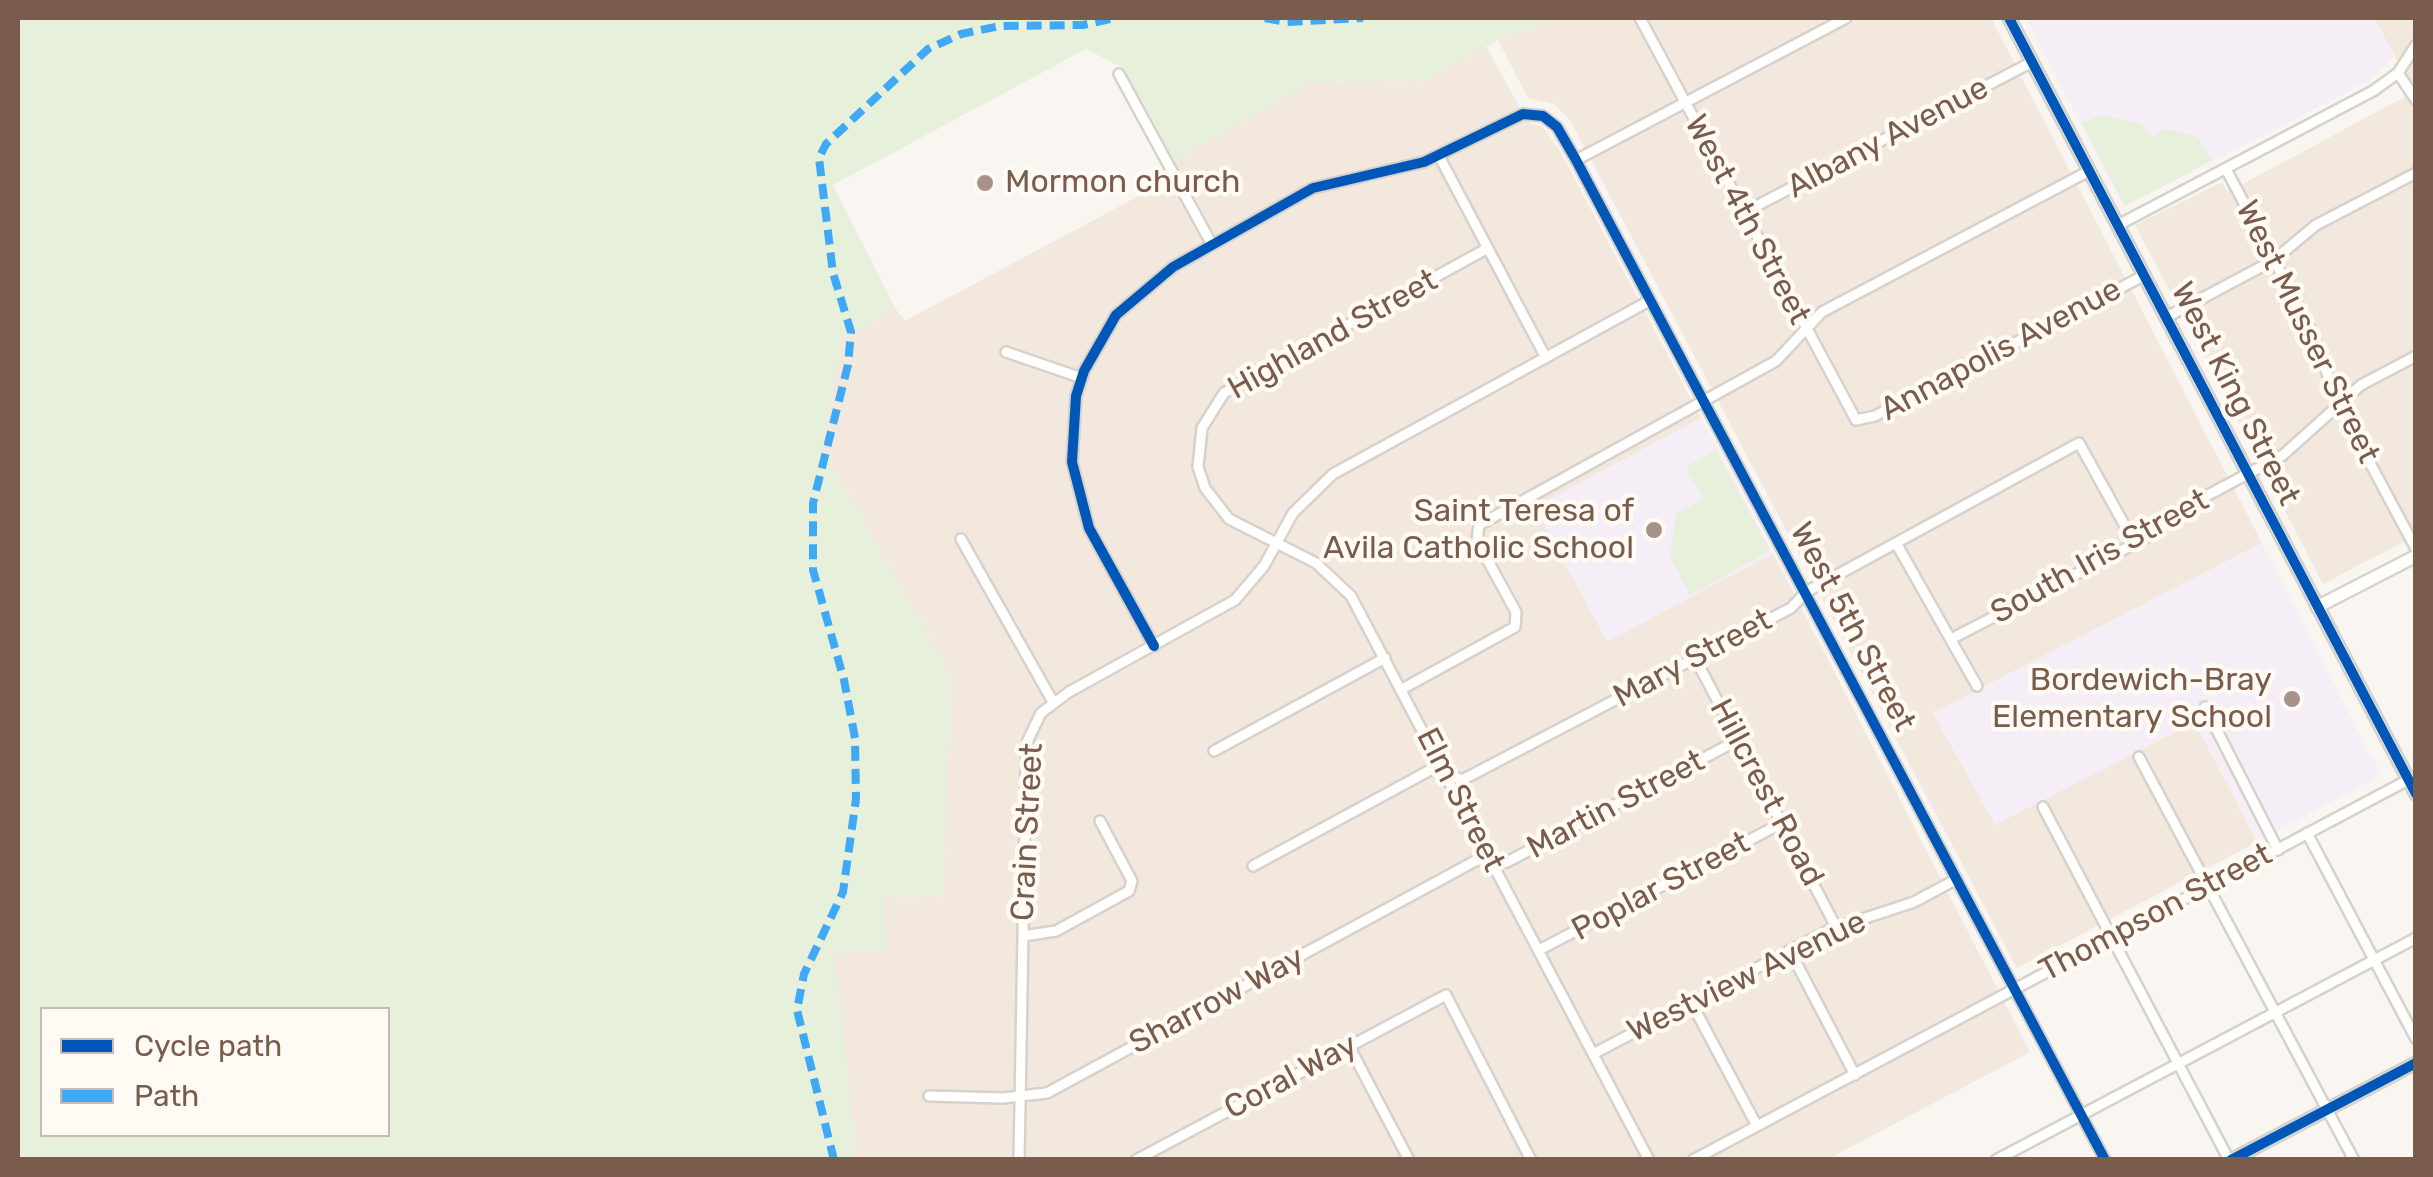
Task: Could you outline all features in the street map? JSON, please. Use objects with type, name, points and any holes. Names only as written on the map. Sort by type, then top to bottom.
[{"type":"street","name":"West 4th Street","points":[[1640,18],[1856,420]]},
{"type":"street","points":[[1576,160],[1846,18]]},
{"type":"street","name":"West King Street","points":[[2009,18],[2416,794]]},
{"type":"street","points":[[2118,225],[2373,91],[2398,73],[2416,45]]},
{"type":"street","name":"Albany Avenue","points":[[1743,213],[2032,62]]},
{"type":"street","points":[[2398,73],[2416,100]]},
{"type":"street","points":[[1120,74],[1210,243]]},
{"type":"street","name":"West 5th Street","points":[[1439,156],[1523,114],[1552,120],[2105,1160]]},
{"type":"street","points":[[1154,646],[1089,528],[1072,462],[1072,428],[1082,378],[1106,330],[1135,295],[1210,243],[1313,188],[1439,156],[1546,358]]},
{"type":"street","name":"West Musser Street","points":[[2226,169],[2316,340],[2339,404],[2416,553]]},
{"type":"street","points":[[1402,689],[1514,627],[1516,612],[1475,535],[1479,526],[1776,361],[1822,312],[2089,171]]},
{"type":"street","points":[[2167,317],[2274,260],[2316,225],[2416,173]]},
{"type":"street","name":"Highland Street","points":[[1211,498],[1198,468],[1198,444],[1210,411],[1224,393],[1488,248]]},
{"type":"street","name":"Annapolis Avenue","points":[[1856,420],[1875,416],[2145,275]]},
{"type":"street","name":"Crain Street","points":[[1019,1160],[1028,740],[1040,713],[1234,600],[1264,566],[1293,513],[1332,474],[1649,302]]},
{"type":"street","points":[[1006,352],[1082,378]]},
{"type":"street","name":"South Iris Street","points":[[1950,639],[2135,544],[2180,510],[2304,440],[2360,385],[2416,356]]},
{"type":"street","name":"Mary Street","points":[[1253,866],[1434,768],[1462,780],[1791,608],[1806,592],[2080,443],[2135,544]]},
{"type":"street","name":"Elm Street","points":[[1211,498],[1229,518],[1334,576],[1351,596],[1649,1160]]},
{"type":"street","points":[[961,538],[1053,702]]},
{"type":"street","points":[[1896,543],[1977,686]]},
{"type":"street","points":[[2316,606],[2416,553]]},
{"type":"street","points":[[1214,751],[1385,658]]},
{"type":"street","name":"Hillcrest Road","points":[[1695,658],[1836,927]]},
{"type":"street","points":[[2204,707],[2278,850]]},
{"type":"street","name":"Martin Street","points":[[1492,862],[1507,862],[1738,740]]},
{"type":"street","points":[[2139,756],[2354,1160]]},
{"type":"street","name":"Thompson Street","points":[[1693,1160],[2408,780]]},
{"type":"street","points":[[2043,806],[2230,1160],[2416,1062]]},
{"type":"street","points":[[1022,936],[1056,931],[1129,891],[1132,880],[1100,821]]},
{"type":"street","name":"Poplar Street","points":[[1539,950],[1782,824]]},
{"type":"street","points":[[2307,833],[2416,1039]]},
{"type":"street","name":"Sharrow Way","points":[[929,1096],[1047,1093],[1477,860],[1492,862]]},
{"type":"street","name":"Westview Avenue","points":[[1593,1054],[1836,927],[1914,902],[1957,880]]},
{"type":"street","points":[[1996,1160],[2416,938]]},
{"type":"street","points":[[1790,951],[1855,1075]]},
{"type":"street","name":"Coral Way","points":[[1136,1160],[1446,994],[1531,1160]]},
{"type":"street","points":[[1692,1002],[1757,1126]]},
{"type":"street","points":[[1348,1046],[1409,1160]]},
{"type":"shaded area","points":[[1562,18],[1991,18],[2262,543],[1933,713],[1995,824],[2195,722],[2257,842],[2017,968],[1570,120],[1554,104],[1528,98],[1498,40]]},
{"type":"shaded area","points":[[2026,18],[2374,18],[2394,56],[2372,79],[2124,207]]},
{"type":"shaded area","points":[[2374,18],[2415,18],[2415,536],[2323,584],[2135,225],[2222,182],[2228,192],[2414,92]]},
{"type":"shaded area","points":[[1486,46],[1528,123],[1542,126],[1560,151],[1701,418],[1535,507],[1608,641],[1773,553],[2030,1052],[1828,1159],[857,1159],[833,951],[883,897],[942,896],[952,679],[822,448],[841,339],[895,308],[905,321],[1163,183],[1157,170],[1311,82],[1426,80]]},
{"type":"shaded area","name":"Saint Teresa of Avila Catholic School","points":[[1701,418],[1773,553],[1607,642],[1535,507]]},
{"type":"shaded area","points":[[2262,543],[2381,775],[2257,842],[2195,722],[1995,825],[1933,713]]},
{"type":"green space","points":[[18,18],[1562,18],[1498,40],[1426,80],[1311,82],[1174,161],[1123,68],[1086,49],[833,185],[895,308],[841,339],[822,448],[952,679],[942,896],[884,897],[886,952],[834,952],[857,1160],[18,1159]]},
{"type":"green space","points":[[2101,115],[2141,124],[2153,137],[2165,129],[2198,137],[2212,160],[2125,206],[2082,123]]},
{"type":"green space","points":[[1716,450],[1770,551],[1690,595],[1670,557],[1676,514],[1703,499],[1686,467]]},
{"type":"marked path","points":[[834,1160],[797,1010],[804,974],[843,892],[856,799],[855,738],[844,680],[813,570],[813,503],[848,365],[851,332],[833,273],[819,158],[826,144],[928,49],[961,34],[1000,26],[1083,25],[1115,18]]},
{"type":"marked path","points":[[1265,18],[1286,22],[1363,18]]},
{"type":"cycle path","points":[[2009,18],[2416,794]]},
{"type":"cycle path","points":[[1154,646],[1089,528],[1072,462],[1076,396],[1084,371],[1116,315],[1173,267],[1313,188],[1424,162],[1523,114],[1543,116],[1557,127],[1576,160],[2105,1160]]},
{"type":"cycle path","points":[[2231,1160],[2416,1063]]},
{"type":"place","name":"Mormon church","points":[[985,183]]},
{"type":"place","name":"Saint Teresa of Avila Catholic School","points":[[1654,530]]},
{"type":"place","name":"Bordewich-Bray Elementary School","points":[[2292,699]]}]
